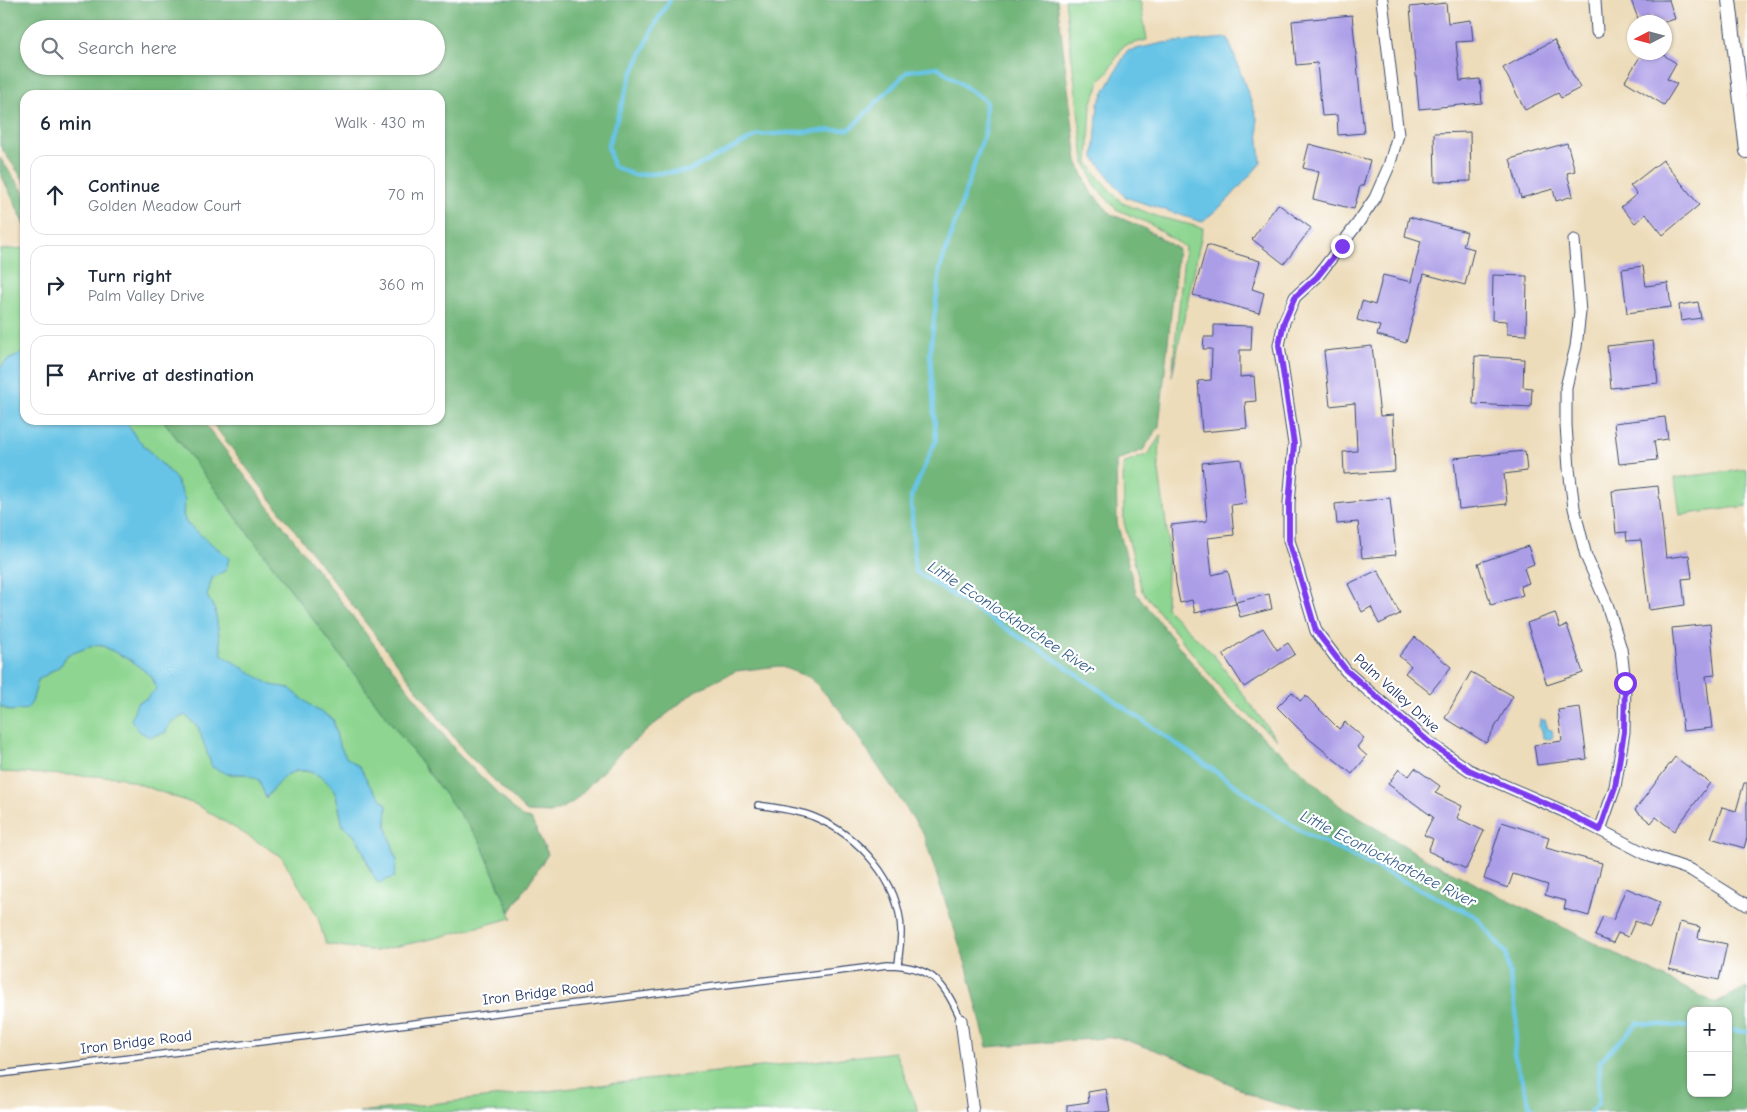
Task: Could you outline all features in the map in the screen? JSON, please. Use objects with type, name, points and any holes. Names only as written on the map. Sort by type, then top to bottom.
[{"type":"street","name":"Palm Valley Drive","points":[[1382,0],[1398,135],[1389,166],[1375,198],[1358,223],[1317,277],[1295,297],[1284,322],[1279,345],[1294,444],[1289,504],[1289,540],[1300,583],[1316,631],[1346,670],[1402,722],[1469,770],[1563,811],[1650,856],[1691,870],[1747,905]]},
{"type":"street","points":[[1595,0],[1597,32]]},
{"type":"street","points":[[1730,0],[1747,151]]},
{"type":"street","points":[[1574,240],[1580,312],[1576,347],[1566,387],[1568,469],[1574,508],[1586,556],[1607,604],[1621,649],[1625,683],[1624,732],[1615,787],[1600,830]]},
{"type":"street","name":"Iron Bridge Road","points":[[961,1020],[973,1112]]},
{"type":"lane","points":[[758,805],[814,817],[841,830],[869,856],[896,903],[901,930],[898,965]]},
{"type":"lane","name":"Iron Bridge Road","points":[[0,1074],[898,965],[911,966],[933,977],[948,992],[961,1020]]},
{"type":"green space","points":[[0,0],[1057,0],[1077,161],[1090,191],[1111,214],[1146,229],[1178,249],[1159,426],[1143,450],[1116,461],[1117,523],[1136,593],[1222,700],[1340,806],[1426,859],[1715,1003],[1747,987],[1747,1112],[1305,1112],[1258,1098],[1178,1058],[1117,1037],[987,1047],[968,971],[923,833],[839,709],[811,678],[779,666],[736,671],[695,691],[622,751],[572,803],[551,813],[527,812],[465,752],[214,425],[445,425],[445,90],[20,90],[20,175],[0,146]]},
{"type":"green space","points":[[1065,0],[1140,0],[1147,40],[1123,46],[1108,72],[1100,79],[1098,89],[1091,104],[1088,162],[1099,178],[1122,203],[1159,217],[1203,228],[1172,376],[1185,247],[1150,224],[1116,209],[1096,187],[1084,160]]},
{"type":"green space","points":[[0,158],[20,187],[20,214],[0,172]]},
{"type":"green space","points":[[20,248],[20,354],[6,361],[0,368],[0,250]]},
{"type":"green space","points":[[128,425],[167,425],[480,841],[512,918],[436,938],[375,951],[326,944],[317,915],[281,856],[197,805],[119,777],[0,772],[0,706],[10,711],[32,702],[38,680],[61,665],[67,655],[95,645],[103,646],[132,661],[152,677],[156,689],[147,698],[137,703],[171,722],[185,715],[198,727],[204,743],[227,774],[245,774],[259,780],[266,798],[279,781],[290,773],[305,771],[319,775],[325,779],[334,791],[343,826],[357,840],[370,871],[397,861],[386,825],[387,805],[370,786],[360,767],[346,757],[338,742],[333,719],[315,709],[289,688],[271,686],[222,655],[215,610],[207,596],[212,578],[226,570],[220,550],[186,523],[183,514],[185,500],[175,478],[135,436]]},
{"type":"green space","points":[[167,425],[206,425],[459,755],[522,817],[531,819],[548,854],[510,912],[480,841]]},
{"type":"green space","points":[[1161,435],[1158,463],[1168,539],[1166,608],[1213,654],[1277,740],[1227,696],[1142,591],[1124,522],[1123,464],[1148,454]]},
{"type":"green space","points":[[1747,469],[1747,506],[1680,515],[1675,478]]},
{"type":"green space","points":[[895,1052],[919,1112],[359,1112]]},
{"type":"water","points":[[1228,38],[1257,118],[1261,163],[1227,201],[1202,222],[1125,197],[1094,158],[1098,104],[1127,51],[1163,43]]},
{"type":"water","points":[[20,354],[20,425],[128,425],[135,436],[175,478],[185,500],[183,514],[186,523],[229,558],[226,570],[212,578],[207,596],[215,610],[222,655],[271,685],[289,688],[315,709],[333,719],[338,742],[346,757],[360,767],[370,786],[387,805],[386,825],[397,861],[394,877],[378,883],[356,838],[343,826],[335,793],[323,778],[310,772],[296,771],[283,778],[266,798],[259,780],[245,774],[227,774],[212,767],[198,727],[185,715],[171,722],[165,733],[149,737],[139,731],[131,720],[137,703],[147,698],[156,689],[152,677],[132,661],[103,646],[95,645],[67,655],[61,665],[38,680],[32,702],[27,709],[10,711],[0,706],[0,368],[6,361]]},
{"type":"water","points":[[1540,720],[1545,720],[1548,729],[1552,730],[1553,736],[1551,739],[1543,738],[1542,730],[1539,727]]},
{"type":"building","points":[[1631,0],[1669,0],[1675,19],[1672,20],[1672,15],[1637,15]]},
{"type":"building","points":[[1446,3],[1448,23],[1471,20],[1473,41],[1456,42],[1460,81],[1480,79],[1482,103],[1419,109],[1410,7]]},
{"type":"building","points":[[1352,15],[1364,133],[1338,135],[1337,115],[1322,116],[1317,63],[1296,65],[1292,21]]},
{"type":"building","points":[[1554,40],[1580,88],[1561,98],[1558,93],[1525,110],[1503,68]]},
{"type":"building","points":[[1638,60],[1671,60],[1676,63],[1667,79],[1677,84],[1664,105],[1625,81]]},
{"type":"building","points":[[1470,132],[1471,181],[1435,182],[1434,133]]},
{"type":"building","points":[[1567,143],[1575,171],[1567,173],[1573,196],[1556,201],[1553,189],[1521,198],[1510,159]]},
{"type":"building","points":[[1309,144],[1370,160],[1354,209],[1313,199],[1319,172],[1303,168]]},
{"type":"building","points":[[1663,160],[1699,205],[1663,235],[1646,214],[1635,223],[1621,207],[1637,194],[1630,186]]},
{"type":"building","points":[[1278,204],[1311,228],[1284,264],[1252,239]]},
{"type":"building","points":[[1409,217],[1467,232],[1463,246],[1474,249],[1465,285],[1424,274],[1406,343],[1377,335],[1380,326],[1357,320],[1362,301],[1375,305],[1383,275],[1411,282],[1421,241],[1405,236]]},
{"type":"building","points":[[1207,245],[1260,261],[1252,289],[1264,293],[1259,313],[1193,295]]},
{"type":"building","points":[[1643,266],[1646,286],[1668,283],[1671,307],[1627,313],[1622,269]]},
{"type":"building","points":[[1493,275],[1527,276],[1526,335],[1507,334],[1507,321],[1492,320]]},
{"type":"building","points":[[1698,302],[1701,318],[1681,321],[1679,305]]},
{"type":"building","points":[[1214,325],[1252,326],[1251,350],[1240,350],[1240,377],[1254,376],[1256,401],[1245,402],[1247,428],[1202,432],[1198,381],[1211,380],[1212,349],[1203,349],[1204,337],[1214,337]]},
{"type":"building","points":[[1653,341],[1658,383],[1611,388],[1607,346]]},
{"type":"building","points":[[1372,346],[1380,416],[1393,415],[1395,471],[1344,474],[1343,452],[1357,451],[1355,403],[1330,406],[1324,351]]},
{"type":"building","points":[[1475,356],[1524,359],[1523,387],[1532,388],[1531,407],[1473,404]]},
{"type":"building","points":[[1665,417],[1668,439],[1654,441],[1657,460],[1619,464],[1614,423]]},
{"type":"building","points":[[1525,451],[1527,471],[1504,474],[1507,504],[1459,509],[1454,458]]},
{"type":"building","points":[[1241,459],[1246,503],[1231,505],[1234,535],[1208,538],[1212,575],[1228,571],[1236,604],[1195,613],[1192,600],[1180,603],[1176,583],[1171,525],[1207,521],[1202,463]]},
{"type":"building","points":[[1658,486],[1666,558],[1689,555],[1692,578],[1682,579],[1685,605],[1649,610],[1641,540],[1627,541],[1626,532],[1616,533],[1612,491]]},
{"type":"building","points":[[1390,498],[1396,555],[1362,558],[1358,522],[1337,524],[1335,504]]},
{"type":"building","points":[[1528,546],[1534,564],[1524,568],[1529,583],[1520,586],[1523,595],[1491,605],[1478,563]]},
{"type":"building","points":[[1378,570],[1400,614],[1379,624],[1371,607],[1362,612],[1348,584]]},
{"type":"building","points":[[1269,594],[1272,609],[1240,617],[1236,602]]},
{"type":"building","points":[[1555,613],[1560,628],[1567,625],[1583,673],[1547,685],[1527,623]]},
{"type":"building","points":[[1710,624],[1715,675],[1706,676],[1712,728],[1683,731],[1672,628]]},
{"type":"building","points":[[1263,628],[1277,650],[1288,643],[1295,654],[1244,687],[1223,654]]},
{"type":"building","points":[[1415,637],[1451,667],[1430,693],[1405,673],[1411,666],[1399,656]]},
{"type":"building","points":[[1471,672],[1513,696],[1486,743],[1445,718]]},
{"type":"building","points":[[1292,692],[1300,701],[1306,696],[1339,729],[1345,722],[1364,738],[1357,747],[1367,756],[1352,774],[1307,737],[1277,707]]},
{"type":"building","points":[[1580,707],[1587,759],[1537,765],[1534,745],[1562,741],[1558,710]]},
{"type":"building","points":[[1675,757],[1710,783],[1674,831],[1656,817],[1651,823],[1635,810]]},
{"type":"building","points":[[1415,768],[1440,786],[1435,793],[1462,806],[1457,818],[1484,831],[1466,869],[1428,851],[1433,839],[1424,835],[1433,817],[1388,784],[1399,769],[1409,776]]},
{"type":"building","points":[[1744,783],[1747,783],[1747,838],[1744,848],[1711,838],[1722,807],[1736,811]]},
{"type":"building","points":[[1502,822],[1549,837],[1546,848],[1602,863],[1589,916],[1564,909],[1566,901],[1545,895],[1548,885],[1513,874],[1508,888],[1484,879]]},
{"type":"building","points":[[1626,888],[1660,902],[1650,927],[1635,921],[1628,937],[1618,933],[1613,943],[1595,936],[1603,916],[1613,920]]},
{"type":"building","points":[[1680,922],[1700,927],[1698,938],[1727,944],[1719,980],[1669,969]]},
{"type":"building","points":[[1106,1089],[1110,1112],[1067,1112],[1067,1105],[1089,1102],[1088,1092]]},
{"type":"waterway","name":"Little Econlockhatchee River","points":[[670,0],[656,22],[631,76],[608,146],[613,166],[634,175],[688,171],[758,135],[850,129],[908,71],[937,67],[986,101],[985,132],[940,269],[930,353],[936,440],[911,497],[915,571],[1062,664],[1299,830],[1475,916],[1506,953],[1517,1018],[1514,1055],[1530,1106],[1538,1112]]},
{"type":"waterway","name":"Little Econlockhatchee River","points":[[1590,1112],[1598,1104],[1600,1061],[1638,1023],[1687,1027]]},
{"type":"waterway","name":"Little Econlockhatchee River","points":[[1732,1030],[1747,1032]]},
{"type":"route","points":[[1342,246],[1317,277],[1295,297],[1284,322],[1279,345],[1282,375],[1289,405],[1294,444],[1289,504],[1289,540],[1300,583],[1316,631],[1346,670],[1402,722],[1430,743],[1469,770],[1563,811],[1600,830],[1615,787],[1624,732],[1625,683]]}]
